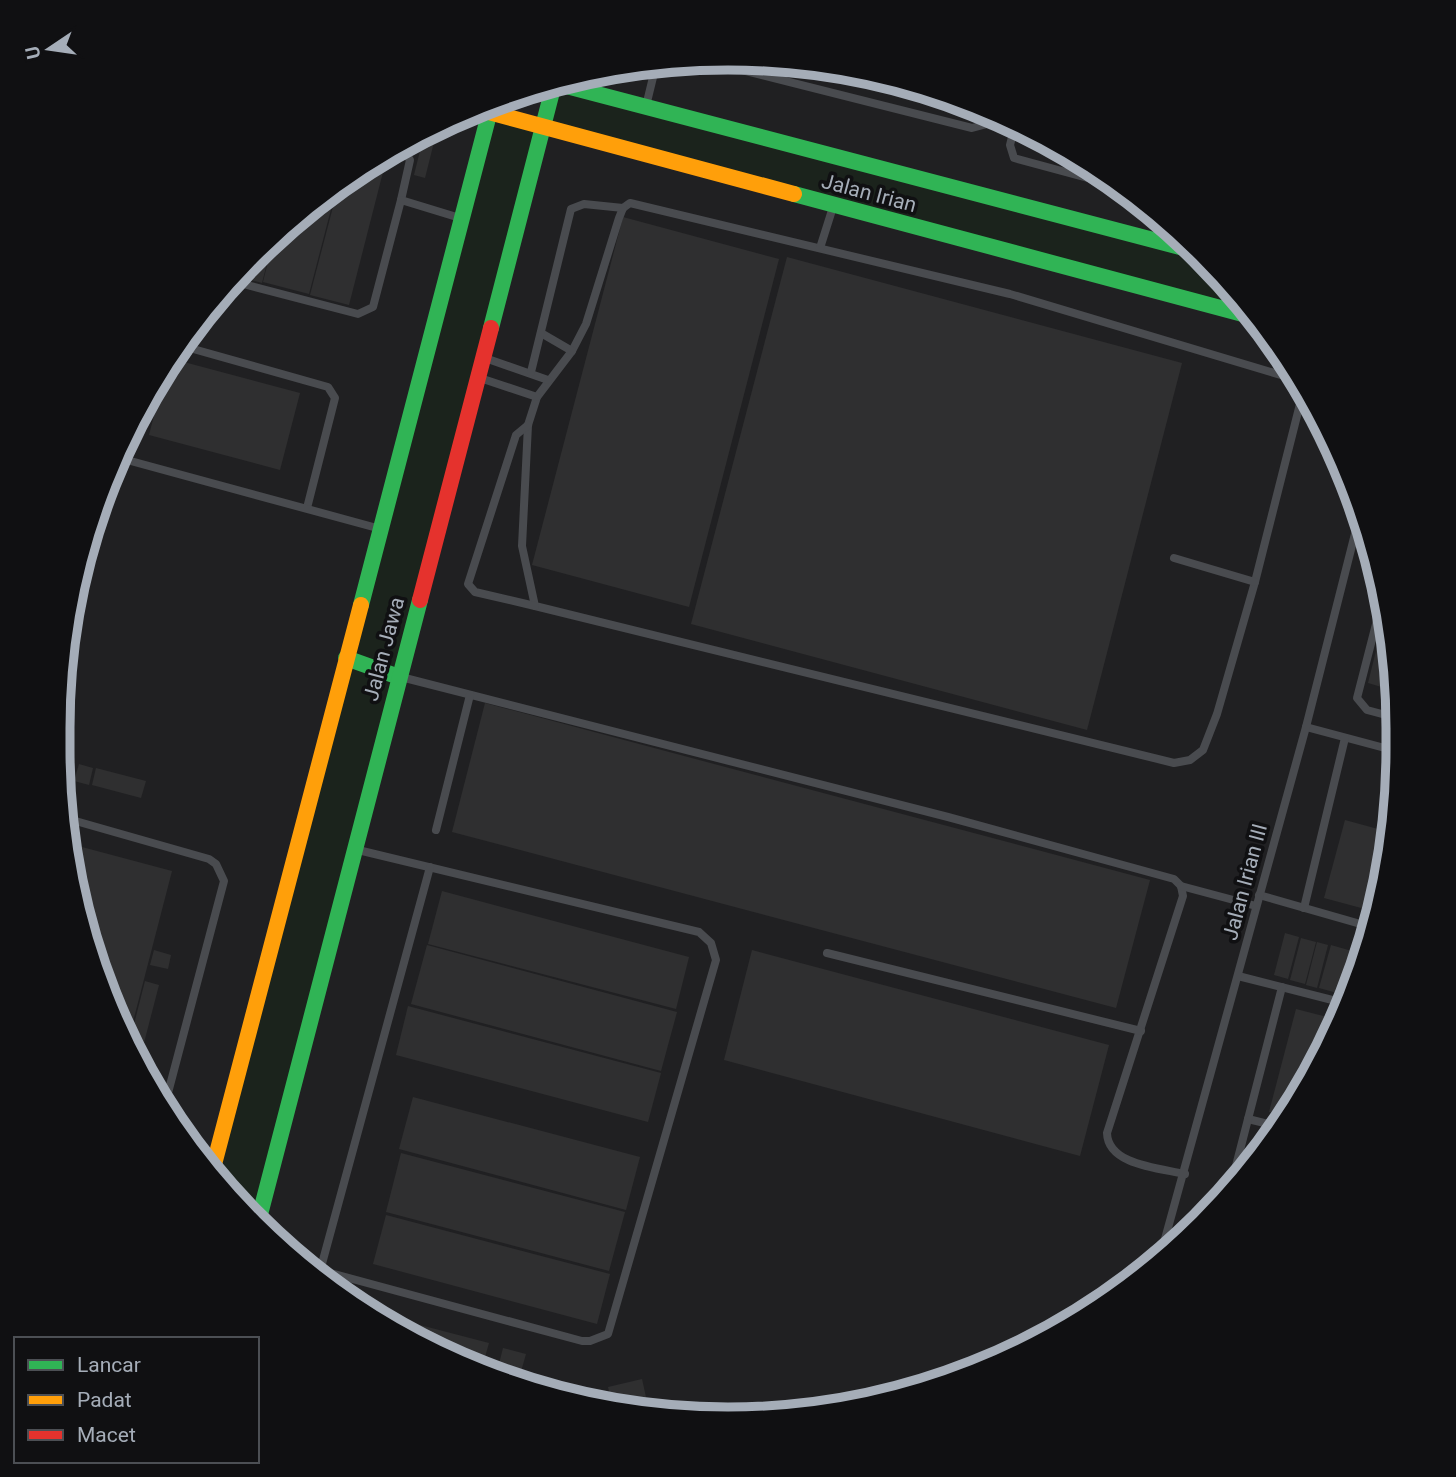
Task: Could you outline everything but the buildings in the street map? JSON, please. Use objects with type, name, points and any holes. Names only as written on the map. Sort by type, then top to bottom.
[{"type":"street","name":"Jalan Irian","points":[[575,88],[1166,237]]},
{"type":"street","name":"Jalan Jawa","points":[[261,1212],[552,94]]},
{"type":"street","name":"Jalan Irian","points":[[497,112],[544,128],[1238,313]]},
{"type":"street","name":"Jalan Jawa","points":[[215,1161],[460,218],[483,117]]},
{"type":"street","points":[[346,657],[399,677]]},
{"type":"lane","points":[[743,70],[972,128],[987,123]]},
{"type":"lane","points":[[646,107],[654,75]]},
{"type":"lane","points":[[1012,135],[1010,145],[1014,158],[1090,179]]},
{"type":"lane","points":[[243,284],[358,314],[366,313],[373,307],[401,200],[410,160],[406,154]]},
{"type":"lane","points":[[401,200],[460,218]]},
{"type":"lane","points":[[531,372],[571,209],[584,204],[623,208],[631,203],[1010,294],[1284,376]]},
{"type":"lane","points":[[820,248],[834,205]]},
{"type":"lane","points":[[535,606],[522,546],[528,425],[537,397],[572,351],[586,324],[623,208]]},
{"type":"lane","points":[[541,332],[572,351]]},
{"type":"lane","points":[[191,348],[328,387],[333,392],[335,398],[307,508]]},
{"type":"lane","points":[[483,358],[531,372],[548,380]]},
{"type":"lane","points":[[478,378],[537,397]]},
{"type":"lane","points":[[528,425],[516,435],[468,584],[475,592],[1073,740],[1181,763],[1203,750],[1213,726],[1255,582],[1300,403]]},
{"type":"lane","points":[[127,460],[379,528]]},
{"type":"lane","name":"Jalan Irian III","points":[[1165,1241],[1306,727],[1356,531]]},
{"type":"lane","points":[[1174,558],[1255,582]]},
{"type":"lane","points":[[1377,622],[1357,698],[1367,710],[1386,715]]},
{"type":"lane","points":[[399,677],[962,821],[1174,879],[1181,886],[1256,906]]},
{"type":"lane","points":[[436,830],[470,695]]},
{"type":"lane","points":[[1306,727],[1386,748]]},
{"type":"lane","points":[[1304,908],[1345,738]]},
{"type":"lane","points":[[74,821],[209,859],[221,871],[224,881],[168,1094]]},
{"type":"lane","points":[[329,1272],[582,1340],[590,1341],[607,1334],[716,960],[711,943],[699,932],[355,850]]},
{"type":"lane","points":[[321,1266],[430,867]]},
{"type":"lane","points":[[1181,886],[1183,896],[1142,1031],[1107,1133],[1107,1142],[1120,1157],[1185,1174]]},
{"type":"lane","points":[[1259,895],[1362,925]]},
{"type":"lane","points":[[827,953],[1142,1031]]},
{"type":"lane","points":[[1238,976],[1336,1001]]},
{"type":"lane","points":[[1235,1168],[1282,987]]},
{"type":"lane","points":[[1248,1119],[1268,1124]]},
{"type":"shaded area","points":[[685,71],[771,71],[898,92],[980,120],[1019,138],[1057,158],[1129,206],[1162,233],[1223,294],[1275,362],[1298,399],[1336,476],[1351,516],[1364,558],[1380,642],[1385,685],[1385,792],[1364,919],[1336,1001],[1318,1040],[1298,1078],[1250,1150],[1223,1183],[1162,1244],[1094,1296],[1057,1319],[980,1357],[940,1372],[898,1385],[814,1401],[771,1406],[685,1406],[558,1385],[476,1357],[437,1339],[399,1319],[327,1271],[294,1244],[233,1183],[181,1115],[158,1078],[120,1001],[105,961],[92,919],[71,792],[71,685],[92,558],[120,476],[138,437],[158,399],[206,327],[233,294],[294,233],[362,181],[399,158],[476,120],[516,105],[558,92],[642,76]]},
{"type":"shaded area","points":[[573,89],[1177,247],[1237,311],[544,128],[552,94]]},
{"type":"shaded area","points":[[492,114],[544,128],[258,1209],[215,1161],[488,115]]},
{"type":"traffic: fast","points":[[575,88],[1175,246]]},
{"type":"traffic: fast","points":[[491,328],[551,94]]},
{"type":"traffic: fast","points":[[361,605],[489,115]]},
{"type":"traffic: fast","points":[[794,194],[1238,313]]},
{"type":"traffic: fast","points":[[261,1212],[420,600]]},
{"type":"traffic: fast","points":[[346,658],[399,677]]},
{"type":"traffic: slow","points":[[494,113],[794,194]]},
{"type":"traffic: slow","points":[[215,1161],[361,605]]},
{"type":"traffic: jam","points":[[420,600],[491,328]]}]
